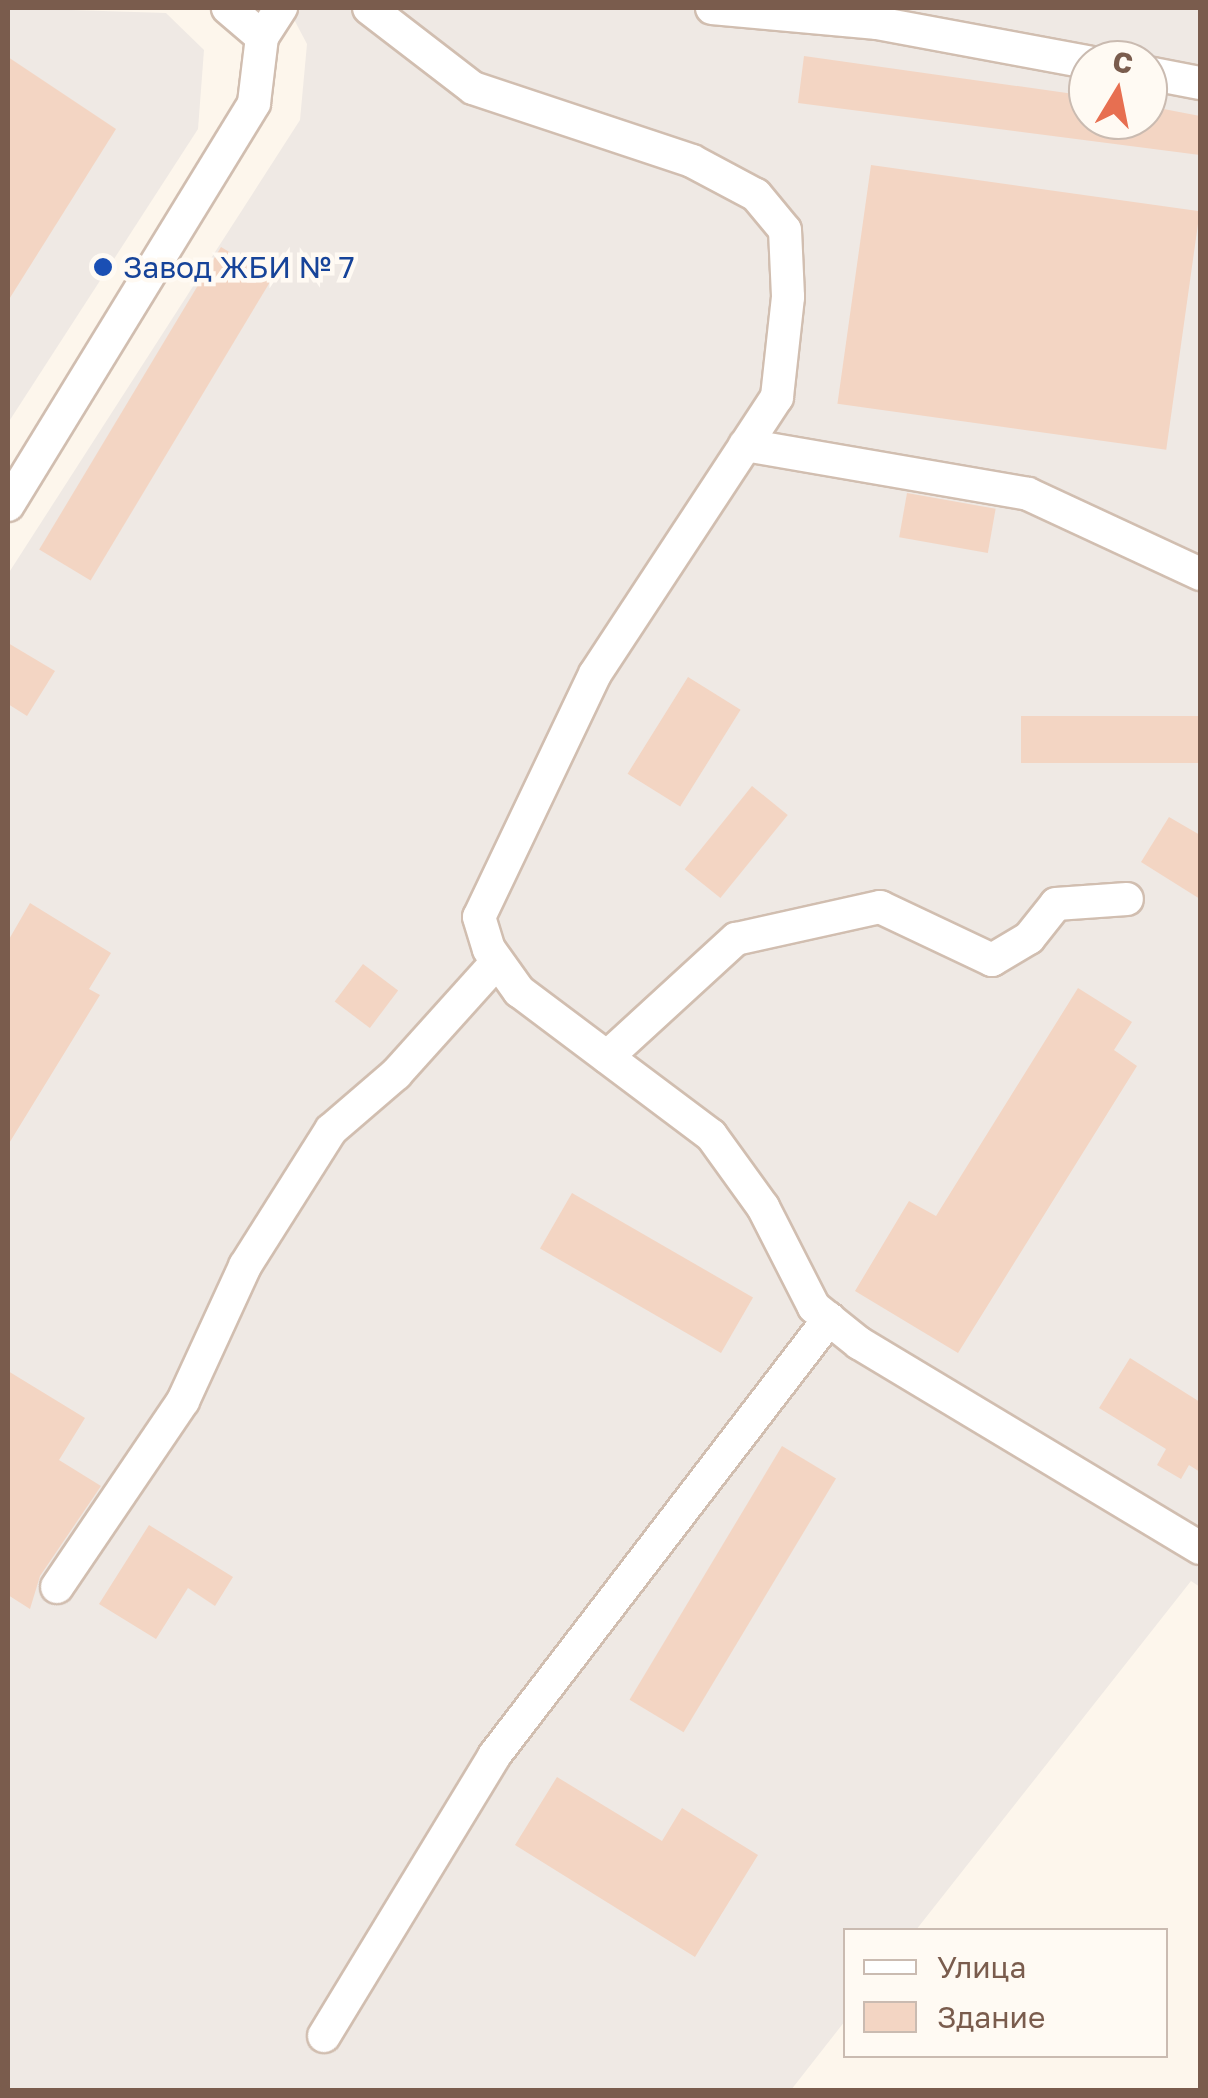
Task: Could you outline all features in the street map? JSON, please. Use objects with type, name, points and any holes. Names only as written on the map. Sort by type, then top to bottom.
[{"type":"street","points":[[228,8],[262,37]]},
{"type":"street","points":[[8,505],[227,156],[254,103],[262,37],[280,8]]},
{"type":"street","points":[[368,8],[473,88],[692,160],[756,196],[785,230],[788,297],[777,397],[587,691],[479,917],[497,962],[519,991],[711,1135],[763,1207],[814,1308],[1200,1548]]},
{"type":"street","points":[[712,8],[877,23],[1068,58]]},
{"type":"street","points":[[1168,77],[1200,83]]},
{"type":"street","points":[[745,445],[1028,494],[1200,574]]},
{"type":"street","points":[[607,1057],[736,939],[880,907],[992,960],[1029,938],[1056,904],[1127,899]]},
{"type":"street","points":[[57,1587],[183,1402],[245,1266],[331,1130],[396,1074],[497,962]]},
{"type":"street","points":[[324,2036],[494,1756],[828,1319]]},
{"type":"shaded area","points":[[8,8],[166,13],[204,50],[198,129],[8,423]]},
{"type":"shaded area","points":[[288,8],[1200,8],[1200,1587],[1191,1581],[918,1928],[843,1928],[843,2024],[791,2090],[8,2090],[8,574],[300,120],[307,44]]},
{"type":"building","points":[[804,56],[1068,93],[1068,138],[798,103]]},
{"type":"building","points":[[8,57],[116,129],[8,301]]},
{"type":"building","points":[[1168,110],[1200,116],[1200,155],[1084,140],[1168,140]]},
{"type":"building","points":[[871,165],[1200,211],[1166,450],[837,404]]},
{"type":"building","points":[[221,247],[272,278],[91,580],[39,550]]},
{"type":"building","points":[[907,493],[996,509],[988,553],[899,537]]},
{"type":"building","points":[[8,643],[55,671],[27,716],[8,704]]},
{"type":"building","points":[[688,677],[741,710],[680,807],[628,774]]},
{"type":"building","points":[[1021,716],[1200,716],[1200,763],[1021,763]]},
{"type":"building","points":[[752,786],[788,815],[720,898],[685,869]]},
{"type":"building","points":[[1169,817],[1200,835],[1200,899],[1141,862]]},
{"type":"building","points":[[30,903],[111,953],[89,989],[100,995],[8,1145],[8,941]]},
{"type":"building","points":[[363,964],[398,990],[370,1028],[335,1002]]},
{"type":"building","points":[[1078,988],[1132,1022],[1114,1050],[1137,1066],[958,1353],[855,1291],[909,1201],[936,1216]]},
{"type":"building","points":[[572,1193],[753,1298],[721,1353],[540,1248]]},
{"type":"building","points":[[1130,1358],[1200,1402],[1200,1472],[1189,1465],[1181,1479],[1157,1465],[1166,1449],[1099,1408]]},
{"type":"building","points":[[8,1371],[85,1418],[59,1460],[101,1486],[40,1576],[30,1609],[8,1595]]},
{"type":"building","points":[[782,1446],[836,1478],[684,1732],[630,1700]]},
{"type":"building","points":[[149,1525],[233,1577],[215,1606],[188,1588],[156,1639],[99,1604]]},
{"type":"building","points":[[557,1777],[662,1841],[682,1808],[758,1855],[695,1957],[515,1845]]},
{"type":"place","name":"Завод ЖБИ № 7","points":[[103,267]]}]
